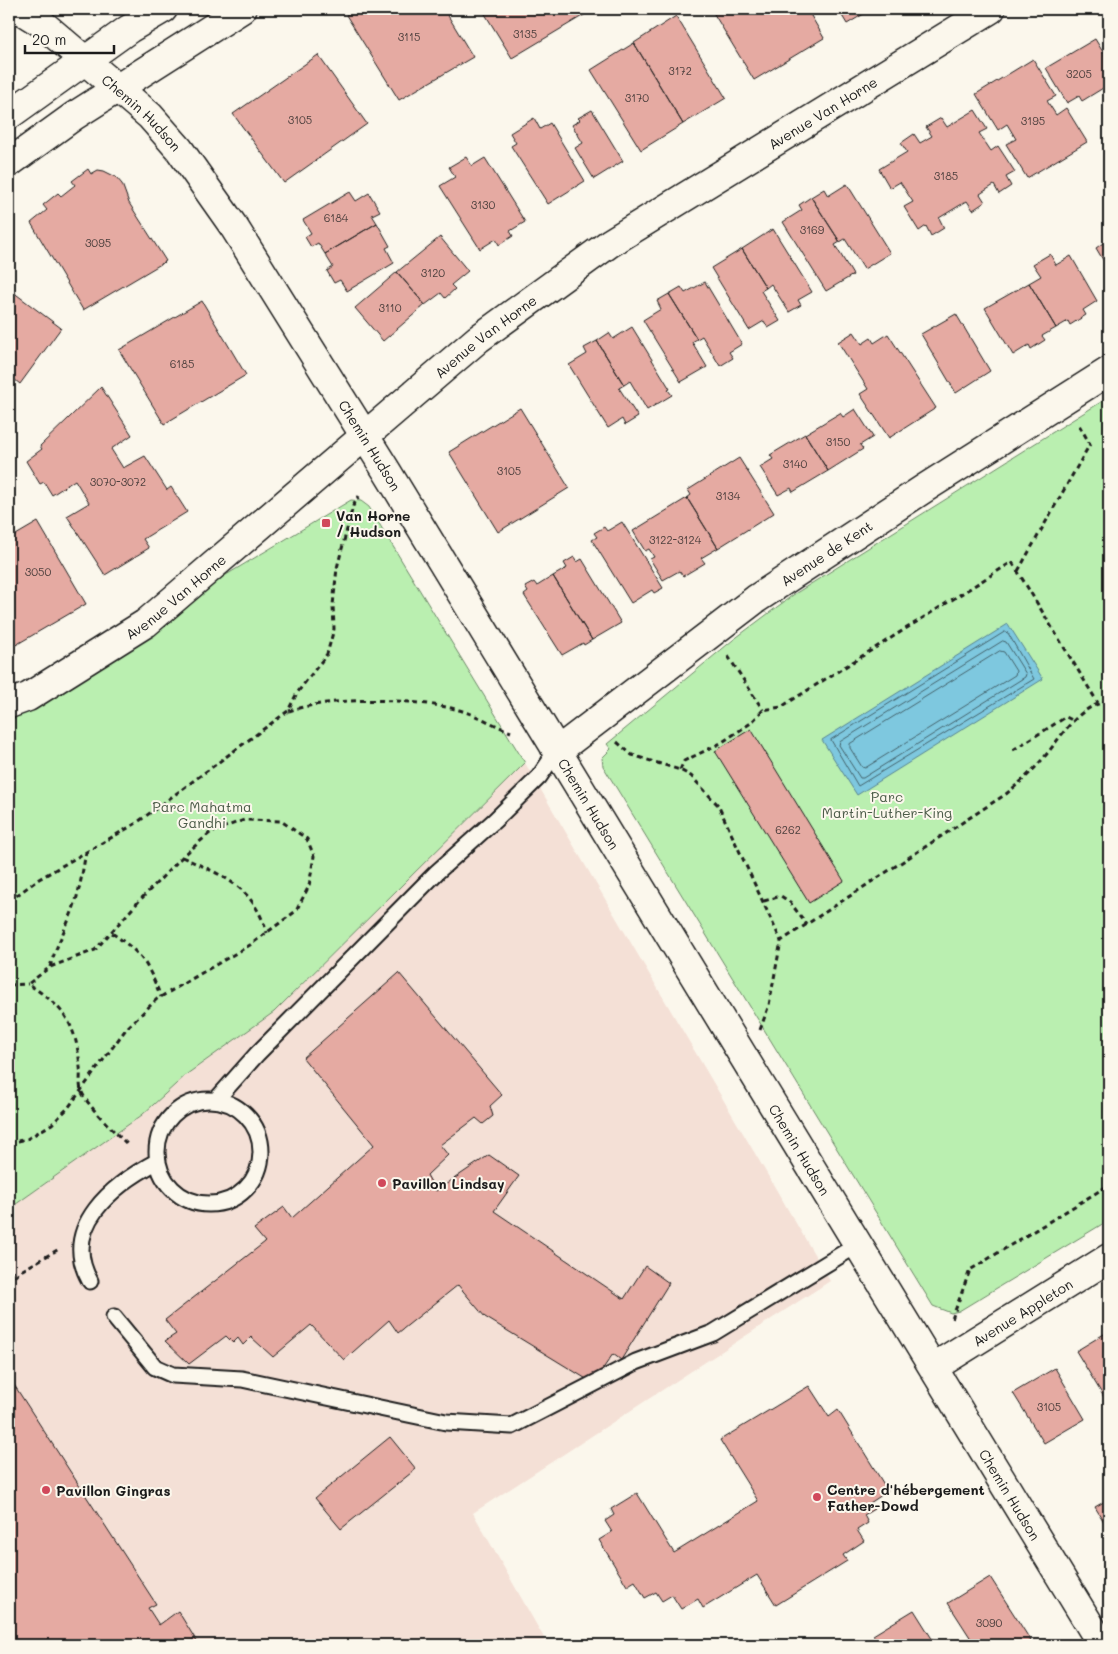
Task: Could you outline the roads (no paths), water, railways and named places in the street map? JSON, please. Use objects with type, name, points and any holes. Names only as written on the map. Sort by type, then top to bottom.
[{"type":"street","name":"Chemin Hudson","points":[[19,9],[40,22],[119,87],[150,116],[201,179],[265,276],[364,437],[857,1245],[934,1367],[1102,1645]]},
{"type":"street","points":[[9,114],[129,28],[163,9]]},
{"type":"street","points":[[9,163],[74,116],[242,9]]},
{"type":"street","name":"Avenue Van Horne","points":[[9,704],[28,697],[146,623],[478,339],[610,243],[991,9]]},
{"type":"street","name":"Avenue de Kent","points":[[556,752],[756,599],[925,488],[1109,371]]},
{"type":"street","name":"Avenue Appleton","points":[[934,1367],[1109,1258]]},
{"type":"lane","points":[[216,1100],[264,1047],[437,872],[539,777],[556,752]]},
{"type":"lane","points":[[201,1100],[216,1100],[232,1104],[245,1114],[258,1134],[261,1158],[257,1173],[248,1186],[236,1196],[220,1202],[204,1203],[188,1199],[174,1190],[164,1176],[158,1161],[159,1137],[165,1124],[175,1112],[201,1100]]},
{"type":"lane","points":[[90,1281],[82,1266],[81,1236],[87,1222],[107,1196],[136,1172],[158,1161]]},
{"type":"lane","points":[[114,1317],[155,1367],[173,1374],[242,1379],[446,1422],[512,1426],[636,1362],[713,1333],[857,1245]]},
{"type":"water","points":[[1008,624],[1043,679],[857,795],[822,740]]},
{"type":"place","name":"Van Horne / Hudson","points":[[326,523]]},
{"type":"place","name":"Pavillon Lindsay","points":[[382,1183]]},
{"type":"place","name":"Pavillon Gingras","points":[[46,1490]]},
{"type":"place","name":"Centre d'hébergement Father-Dowd","points":[[817,1497]]},
{"type":"park label","name":"Parc Martin-Luther-King","points":[[887,804]]},
{"type":"park label","name":"Parc Mahatma Gandhi","points":[[202,814]]}]
